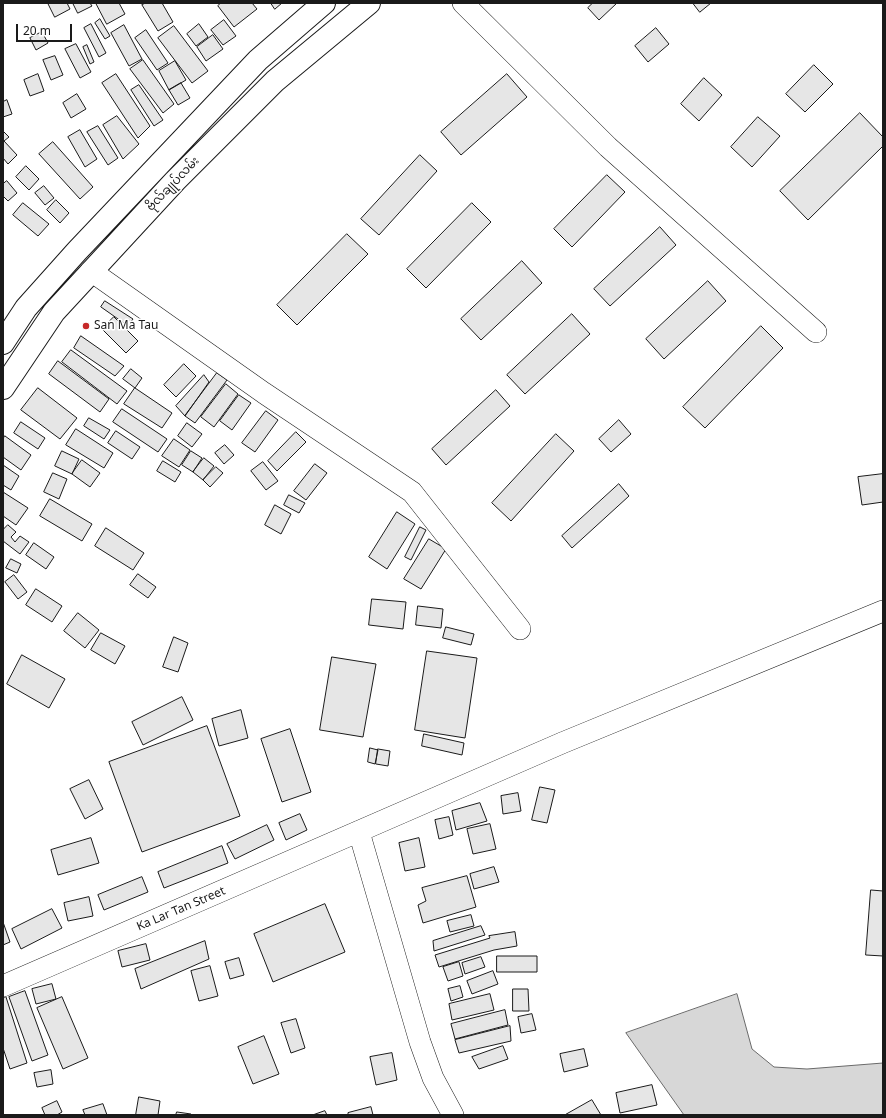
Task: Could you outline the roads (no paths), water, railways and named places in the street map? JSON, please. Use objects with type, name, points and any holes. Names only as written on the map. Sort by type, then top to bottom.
[{"type":"main road","name":"ဗိုလ်ချုပ်လမ်း","points":[[3,343],[26,308],[77,251],[258,60],[324,3]]},
{"type":"main road","name":"ဗိုလ်ချုပ်လမ်း","points":[[3,388],[54,312],[91,270],[175,181],[275,81],[369,3]]},
{"type":"street","points":[[463,3],[608,147],[816,332]]},
{"type":"street","points":[[91,270],[264,393],[412,492],[520,629]]},
{"type":"street","name":"Ka Lar Tan Street","points":[[3,986],[562,743],[883,611]]},
{"type":"street","points":[[360,832],[420,1042],[433,1078],[453,1115]]},
{"type":"place","name":"San Ma Tau","points":[[86,326]]}]
